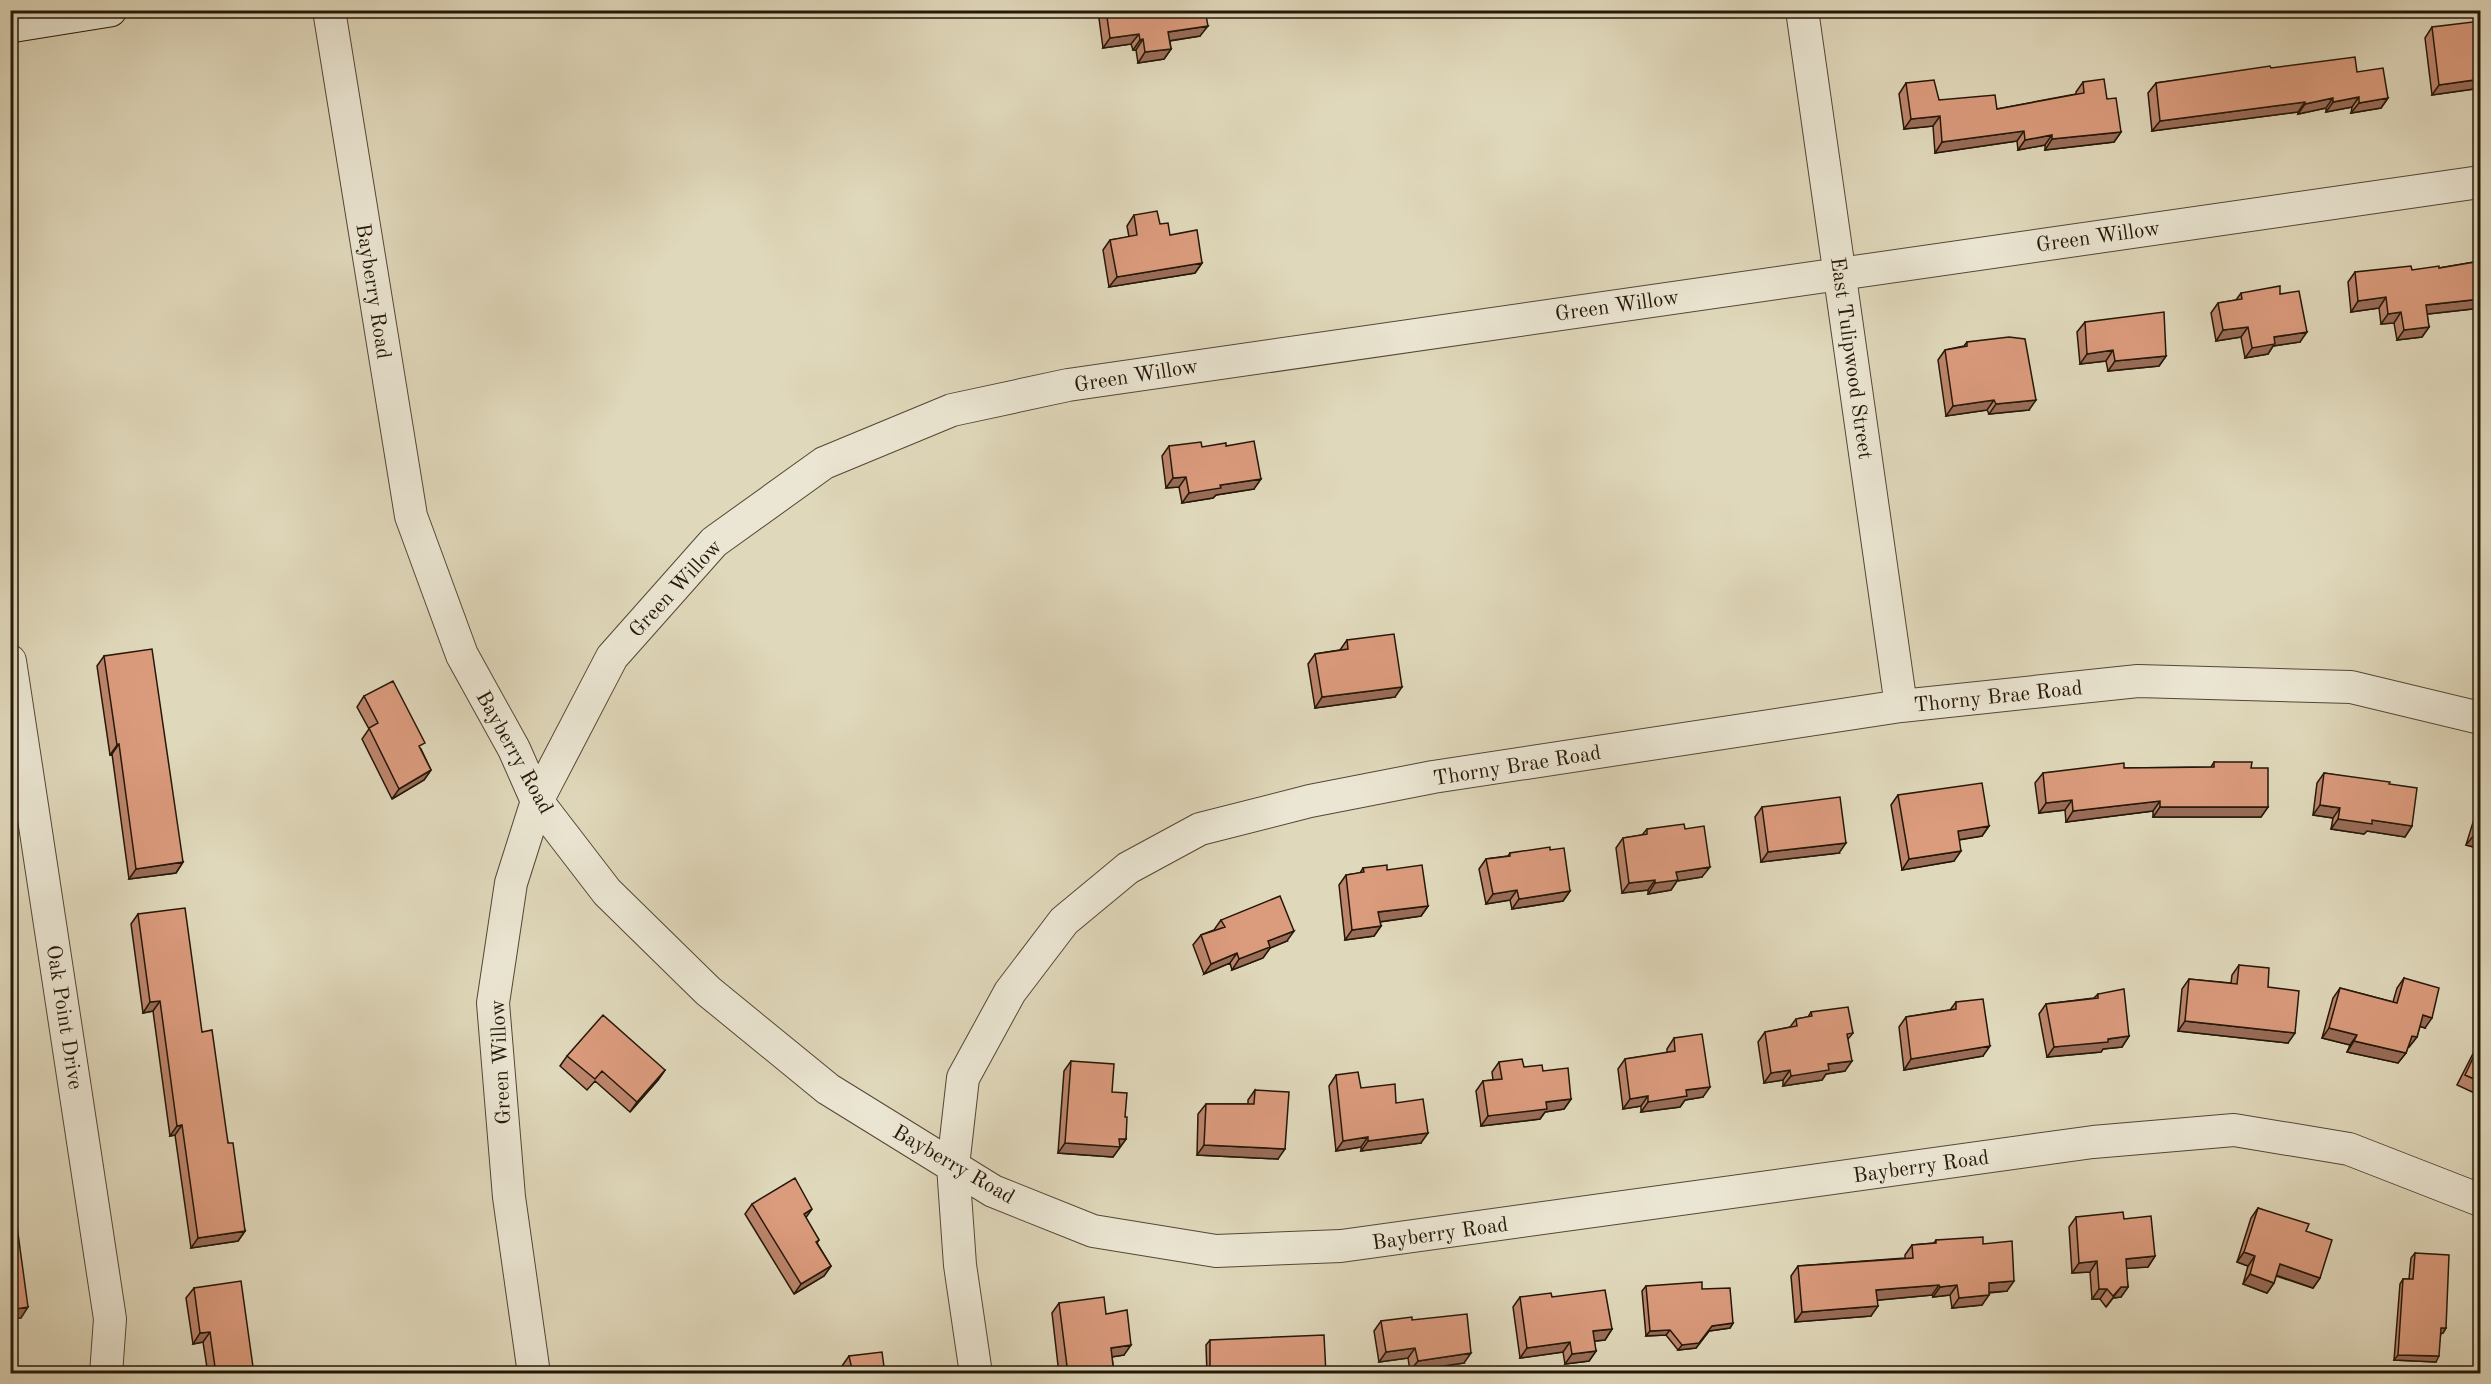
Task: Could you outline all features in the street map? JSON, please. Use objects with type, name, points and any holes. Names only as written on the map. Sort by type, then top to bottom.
[{"type":"street","name":"Bayberry Road","points":[[329,10],[411,516],[462,655],[514,749],[537,801],[607,892],[708,991],[828,1089],[993,1191],[1093,1231],[1219,1251],[1349,1245],[2082,1143],[2234,1130],[2349,1149],[2481,1200]]},
{"type":"street","name":"East Tulipwood Street","points":[[1803,10],[1901,706]]},
{"type":"street","points":[[10,26],[91,12]]},
{"type":"street","name":"Green Willow","points":[[534,1374],[509,1197],[493,1004],[511,883],[537,801],[612,657],[714,542],[824,463],[952,410],[1068,385],[2481,182]]},
{"type":"street","name":"Oak Point Drive","points":[[10,661],[110,1319],[106,1374]]},
{"type":"street","name":"Thorny Brae Road","points":[[976,1374],[960,1265],[953,1166],[963,1078],[1010,993],[1064,921],[1128,868],[1200,829],[1310,801],[1433,777],[1901,706],[2138,681],[2351,687],[2481,718]]},
{"type":"building","points":[[1106,10],[1205,10],[1208,26],[1168,32],[1171,49],[1145,52],[1143,39],[1140,40],[1139,34],[1110,38]]},
{"type":"building","points":[[2481,21],[2481,79],[2439,85],[2432,27]]},
{"type":"building","points":[[2355,57],[2357,72],[2383,68],[2388,98],[2359,103],[2359,97],[2333,102],[2333,98],[2305,104],[2305,102],[2160,121],[2156,83],[2270,66],[2271,68]]},
{"type":"building","points":[[2104,79],[2107,99],[2116,98],[2121,132],[2052,139],[2052,135],[2025,140],[2024,131],[1942,142],[1940,116],[1911,119],[1906,83],[1934,80],[1939,100],[1995,95],[1997,109],[2084,93],[2083,82]]},
{"type":"building","points":[[1157,211],[1160,224],[1168,223],[1170,235],[1197,230],[1202,263],[1117,277],[1110,240],[1137,235],[1134,215]]},
{"type":"building","points":[[2481,261],[2481,299],[2426,305],[2429,327],[2404,330],[2401,312],[2388,314],[2386,297],[2358,301],[2355,272],[2411,266],[2412,270],[2439,266],[2439,268]]},
{"type":"building","points":[[2280,286],[2280,294],[2299,291],[2307,332],[2274,337],[2275,344],[2252,348],[2248,327],[2223,330],[2218,303],[2242,299],[2241,293]]},
{"type":"building","points":[[2164,312],[2166,356],[2115,361],[2113,350],[2087,354],[2085,322]]},
{"type":"building","points":[[2009,337],[2025,339],[2036,400],[1996,404],[1994,400],[1953,406],[1945,350],[1967,346],[1967,342]]},
{"type":"building","points":[[1254,441],[1261,479],[1220,485],[1221,488],[1189,493],[1186,477],[1173,478],[1169,446],[1201,442],[1202,447],[1226,443],[1226,446]]},
{"type":"building","points":[[1394,634],[1402,687],[1322,697],[1315,654],[1348,649],[1347,640]]},
{"type":"building","points":[[152,649],[183,862],[136,869],[104,656]]},
{"type":"building","points":[[393,681],[425,743],[419,746],[431,770],[399,789],[369,728],[378,723],[364,696]]},
{"type":"building","points":[[2214,762],[2252,762],[2251,768],[2268,768],[2268,807],[2160,807],[2160,801],[2073,811],[2072,800],[2046,803],[2043,773],[2124,763],[2124,768],[2214,767]]},
{"type":"building","points":[[2324,773],[2417,788],[2412,826],[2372,820],[2372,824],[2338,819],[2340,808],[2320,805]]},
{"type":"building","points":[[1982,783],[1989,826],[1958,831],[1961,851],[1909,859],[1898,795]]},
{"type":"building","points":[[1840,797],[1846,843],[1768,852],[1762,807]]},
{"type":"building","points":[[2481,811],[2481,837],[2474,835]]},
{"type":"building","points":[[1684,824],[1685,829],[1704,826],[1710,867],[1676,872],[1678,880],[1629,883],[1623,838],[1647,834],[1647,829]]},
{"type":"building","points":[[1550,847],[1550,850],[1564,848],[1570,891],[1519,899],[1517,890],[1493,894],[1486,859]]},
{"type":"building","points":[[1387,865],[1387,870],[1422,865],[1428,906],[1378,912],[1381,926],[1352,930],[1346,875],[1364,872],[1363,868]]},
{"type":"building","points":[[1280,896],[1294,931],[1268,941],[1270,947],[1239,959],[1237,953],[1211,964],[1201,935],[1225,927],[1221,920]]},
{"type":"building","points":[[185,908],[202,1032],[212,1030],[228,1143],[233,1143],[245,1231],[198,1238],[182,1125],[177,1126],[160,1001],[150,1002],[138,914]]},
{"type":"building","points":[[2239,965],[2269,968],[2268,987],[2299,991],[2295,1033],[2185,1021],[2189,979],[2237,984]]},
{"type":"building","points":[[2404,978],[2439,988],[2432,1018],[2423,1015],[2417,1037],[2412,1036],[2406,1053],[2354,1041],[2357,1035],[2329,1028],[2340,988],[2397,1003]]},
{"type":"building","points":[[2124,989],[2129,1036],[2108,1039],[2108,1042],[2054,1047],[2046,1004],[2098,998],[2098,994]]},
{"type":"building","points":[[1983,999],[1990,1046],[1911,1059],[1906,1017],[1956,1009],[1956,1002]]},
{"type":"building","points":[[1848,1007],[1853,1033],[1847,1034],[1852,1061],[1828,1064],[1829,1070],[1791,1076],[1790,1070],[1771,1073],[1765,1032],[1797,1026],[1796,1019],[1812,1016],[1811,1012]]},
{"type":"building","points":[[603,1015],[665,1070],[637,1102],[602,1071],[595,1079],[567,1056]]},
{"type":"building","points":[[1702,1034],[1710,1087],[1686,1090],[1687,1096],[1648,1102],[1648,1096],[1630,1099],[1625,1059],[1675,1051],[1674,1038]]},
{"type":"building","points":[[2481,1041],[2481,1082],[2465,1075]]},
{"type":"building","points":[[1522,1059],[1524,1067],[1542,1065],[1543,1071],[1568,1068],[1571,1099],[1546,1102],[1547,1109],[1488,1116],[1483,1081],[1502,1079],[1499,1062]]},
{"type":"building","points":[[1071,1061],[1114,1064],[1112,1092],[1127,1093],[1126,1139],[1119,1139],[1120,1147],[1065,1143]]},
{"type":"building","points":[[1358,1072],[1361,1088],[1395,1084],[1396,1103],[1423,1099],[1428,1133],[1368,1141],[1368,1137],[1343,1141],[1336,1075]]},
{"type":"building","points":[[1255,1090],[1289,1092],[1285,1149],[1204,1145],[1206,1104],[1254,1104]]},
{"type":"building","points":[[795,1178],[812,1209],[804,1214],[819,1240],[816,1242],[831,1266],[801,1284],[752,1204]]},
{"type":"building","points":[[2258,1208],[2309,1224],[2306,1231],[2332,1240],[2320,1278],[2280,1264],[2274,1283],[2250,1274],[2255,1256],[2244,1252]]},
{"type":"building","points":[[2123,1212],[2124,1219],[2151,1216],[2155,1256],[2126,1259],[2128,1287],[2121,1287],[2113,1296],[2107,1289],[2099,1289],[2097,1261],[2079,1263],[2076,1217]]},
{"type":"building","points":[[16,1219],[28,1307],[10,1310],[10,1220]]},
{"type":"building","points":[[1983,1237],[1983,1244],[2012,1241],[2014,1281],[1989,1283],[1989,1295],[1959,1298],[1957,1285],[1876,1290],[1878,1306],[1802,1312],[1798,1266],[1913,1258],[1912,1245],[1936,1243],[1936,1240]]},
{"type":"building","points":[[2415,1253],[2449,1255],[2446,1328],[2441,1328],[2439,1356],[2398,1355],[2403,1279],[2413,1279]]},
{"type":"building","points":[[241,1281],[254,1374],[216,1374],[210,1332],[200,1333],[194,1288]]},
{"type":"building","points":[[1702,1282],[1702,1289],[1730,1288],[1733,1323],[1712,1326],[1699,1343],[1682,1345],[1670,1330],[1650,1331],[1646,1286]]},
{"type":"building","points":[[1605,1290],[1612,1329],[1593,1331],[1596,1351],[1572,1354],[1570,1342],[1527,1348],[1520,1297],[1551,1293],[1552,1297]]},
{"type":"building","points":[[1104,1297],[1106,1314],[1127,1310],[1131,1345],[1111,1348],[1114,1374],[1068,1374],[1059,1303]]},
{"type":"building","points":[[1467,1314],[1471,1353],[1418,1361],[1415,1348],[1386,1352],[1381,1321]]},
{"type":"building","points":[[1324,1335],[1326,1374],[1210,1374],[1210,1340]]},
{"type":"building","points":[[882,1352],[885,1374],[853,1374],[849,1356]]},
{"type":"building","points":[[2354,1367],[2357,1374],[2339,1374]]},
{"type":"building","points":[[2307,1370],[2309,1374],[2297,1374]]}]
